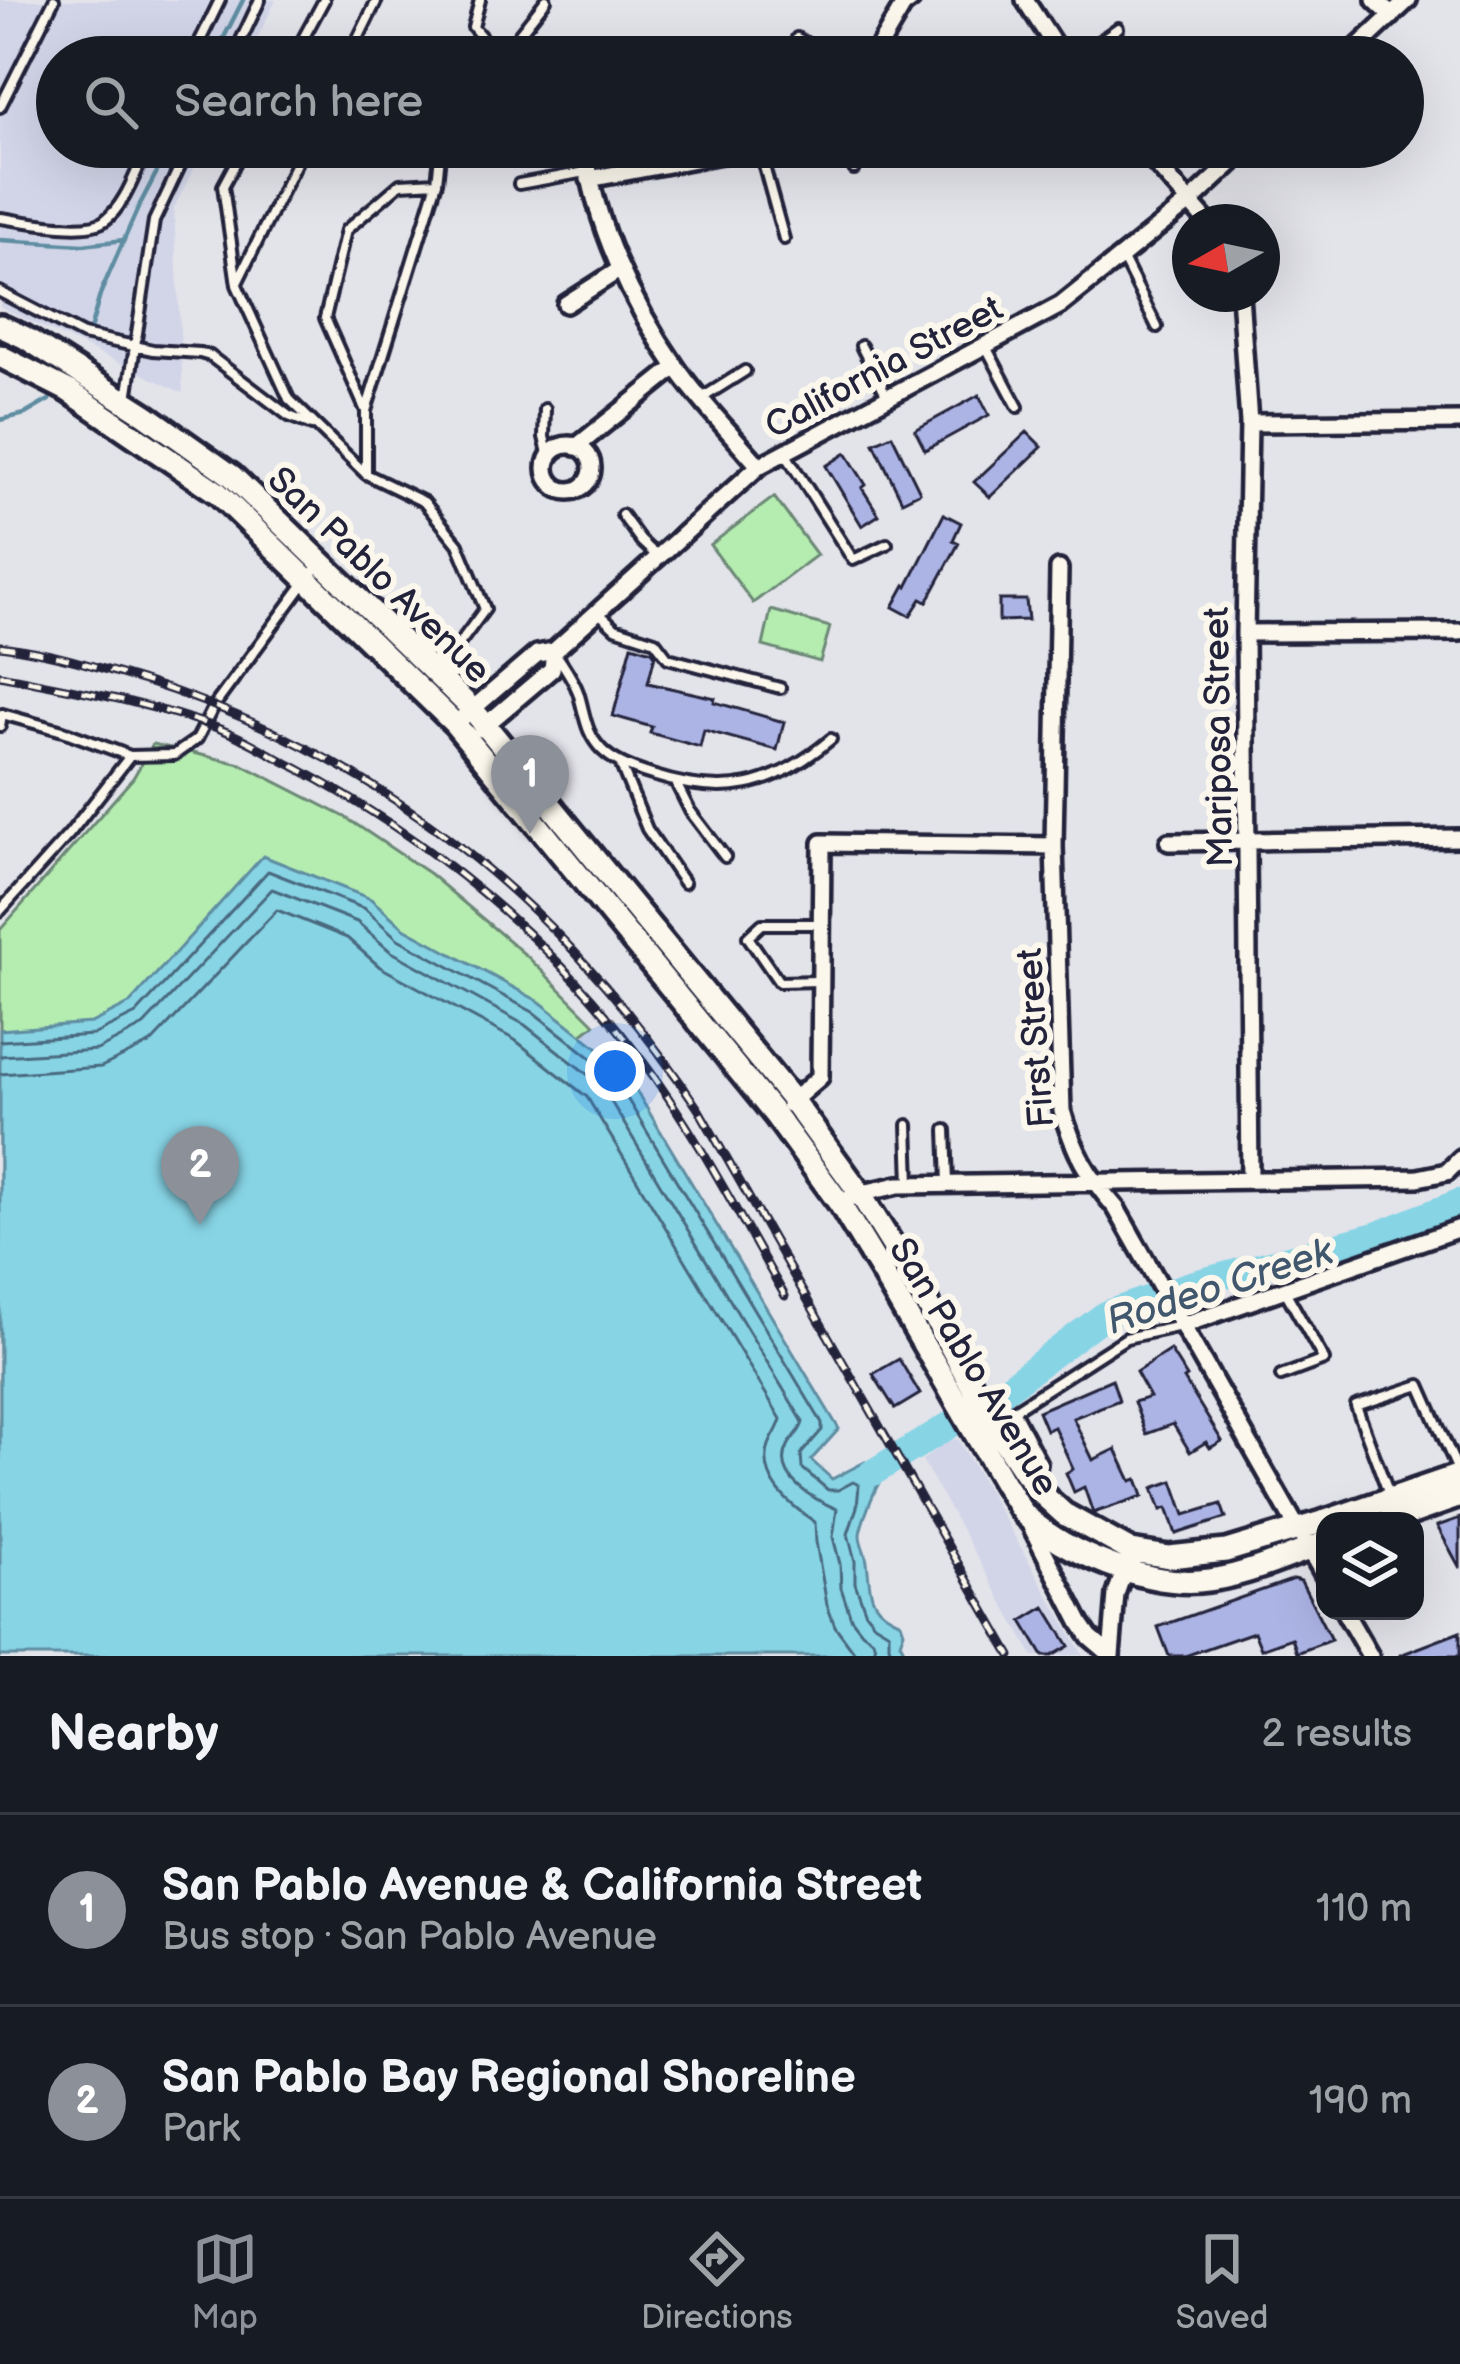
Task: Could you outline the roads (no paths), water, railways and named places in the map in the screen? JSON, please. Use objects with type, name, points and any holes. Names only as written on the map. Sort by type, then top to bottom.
[{"type":"main road","name":"San Pablo Avenue","points":[[0,326],[24,337],[232,476],[314,570],[470,724]]},
{"type":"main road","name":"San Pablo Avenue","points":[[0,356],[69,391],[218,494],[436,675],[470,724],[784,1108],[849,1198],[958,1382],[1026,1516]]},
{"type":"main road","name":"San Pablo Avenue","points":[[986,1433],[1035,1486]]},
{"type":"main road","points":[[1390,1510],[1460,1475]]},
{"type":"main road","points":[[1035,1486],[1128,1561]]},
{"type":"main road","points":[[1390,1510],[1460,1496]]},
{"type":"main road","points":[[1026,1516],[1059,1539],[1128,1561],[1168,1581],[1231,1576],[1311,1541]]},
{"type":"street","points":[[885,36],[910,0]]},
{"type":"street","points":[[1025,0],[1049,36]]},
{"type":"street","points":[[1375,0],[1392,16]]},
{"type":"street","points":[[1370,36],[1408,0]]},
{"type":"street","points":[[587,168],[619,270],[676,367],[759,466]]},
{"type":"street","points":[[588,175],[618,168]]},
{"type":"street","points":[[1160,168],[1193,204]]},
{"type":"street","name":"California Street","points":[[470,724],[552,669],[554,650],[759,466],[1060,305],[1227,168]]},
{"type":"street","points":[[566,304],[619,270]]},
{"type":"street","name":"Mariposa Street","points":[[1241,312],[1249,423],[1244,633],[1250,1180]]},
{"type":"street","points":[[576,447],[676,367]]},
{"type":"street","points":[[1249,423],[1460,421]]},
{"type":"street","points":[[561,447],[576,447],[588,456],[592,470],[586,483],[574,490],[560,489],[549,479],[549,457],[561,447]]},
{"type":"street","name":"First Street","points":[[1059,568],[1054,846],[1062,1111],[1074,1150],[1116,1208],[1311,1541]]},
{"type":"street","points":[[1244,633],[1460,632]]},
{"type":"street","points":[[1169,842],[1460,838]]},
{"type":"street","points":[[784,1108],[820,1077],[822,843],[1054,846]]},
{"type":"street","points":[[849,1198],[910,1185],[1418,1178],[1447,1172],[1460,1159]]},
{"type":"street","points":[[1183,1325],[1460,1228]]},
{"type":"street","name":"San Pablo Avenue","points":[[1026,1516],[1081,1624],[1110,1655]]},
{"type":"street","name":"San Pablo Avenue","points":[[1110,1655],[1116,1594],[1128,1561]]},
{"type":"street","points":[[1349,1620],[1370,1656]]},
{"type":"lane","points":[[0,107],[54,0]]},
{"type":"lane","points":[[202,36],[220,0]]},
{"type":"lane","points":[[243,36],[260,0]]},
{"type":"lane","points":[[304,36],[324,0]]},
{"type":"lane","points":[[359,36],[376,0]]},
{"type":"lane","points":[[480,0],[473,26],[481,36]]},
{"type":"lane","points":[[516,36],[546,0]]},
{"type":"lane","points":[[1107,36],[1118,28]]},
{"type":"lane","points":[[0,218],[91,227],[107,219],[137,168]]},
{"type":"lane","points":[[127,404],[154,221],[180,168]]},
{"type":"lane","points":[[233,168],[223,187],[237,285],[289,399],[366,473],[424,502],[458,544],[484,610],[436,675]]},
{"type":"lane","points":[[237,285],[294,168]]},
{"type":"lane","points":[[366,473],[366,411],[439,168]]},
{"type":"lane","points":[[765,168],[784,239]]},
{"type":"lane","points":[[519,184],[588,175]]},
{"type":"lane","points":[[366,411],[325,318],[346,230],[400,184],[437,182]]},
{"type":"lane","points":[[1122,256],[1157,327]]},
{"type":"lane","points":[[0,292],[83,335],[153,350],[200,352],[289,416],[319,428]]},
{"type":"lane","points":[[861,346],[887,397]]},
{"type":"lane","points":[[985,346],[1018,407]]},
{"type":"lane","points":[[702,398],[746,371]]},
{"type":"lane","points":[[544,409],[549,457]]},
{"type":"lane","points":[[784,452],[853,560],[887,544]]},
{"type":"lane","points":[[622,515],[658,557]]},
{"type":"lane","points":[[0,727],[2,714],[130,756],[174,755],[197,739],[214,706],[314,570]]},
{"type":"lane","points":[[598,611],[615,628],[655,641],[668,658],[780,688]]},
{"type":"lane","points":[[554,650],[579,695],[589,733],[604,752],[677,783],[704,788],[746,784],[789,770],[831,740]]},
{"type":"lane","points":[[0,911],[130,756]]},
{"type":"lane","points":[[620,762],[647,830],[685,883]]},
{"type":"lane","points":[[677,783],[690,812],[725,857]]},
{"type":"lane","points":[[821,924],[762,924],[748,938],[779,982],[821,981]]},
{"type":"lane","points":[[908,1125],[910,1185]]},
{"type":"lane","points":[[946,1130],[948,1184]]},
{"type":"lane","points":[[1281,1376],[1324,1360],[1285,1290]]},
{"type":"lane","points":[[1035,1486],[1042,1463],[1014,1410],[1126,1338],[1183,1325]]},
{"type":"lane","points":[[1390,1510],[1356,1406],[1420,1385],[1460,1475]]},
{"type":"water","points":[[263,856],[371,899],[404,928],[540,1002],[622,1067],[839,1429],[811,1460],[832,1479],[865,1462],[879,1483],[860,1538],[873,1599],[901,1622],[900,1642],[907,1656],[0,1656],[0,1030],[91,1023],[129,1004]]},
{"type":"waterway","points":[[225,36],[243,0]]},
{"type":"waterway","points":[[90,330],[101,292],[159,168]]},
{"type":"waterway","points":[[0,240],[83,245],[124,240]]},
{"type":"waterway","points":[[0,420],[25,414],[49,400]]},
{"type":"waterway","name":"Rodeo Creek","points":[[872,1473],[997,1396],[1106,1314],[1189,1285],[1377,1235],[1460,1202]]},
{"type":"railway","points":[[0,646],[141,680],[228,712],[310,750],[387,795],[525,903],[587,966],[699,1110],[1011,1656]]},
{"type":"railway","points":[[0,675],[139,704],[229,733],[343,794],[440,859],[569,974],[644,1063],[700,1148],[785,1296]]},
{"type":"place","name":"San Pablo Avenue & California Street","points":[[530,834]]},
{"type":"place","name":"San Pablo Bay Regional Shoreline","points":[[200,1225]]}]
